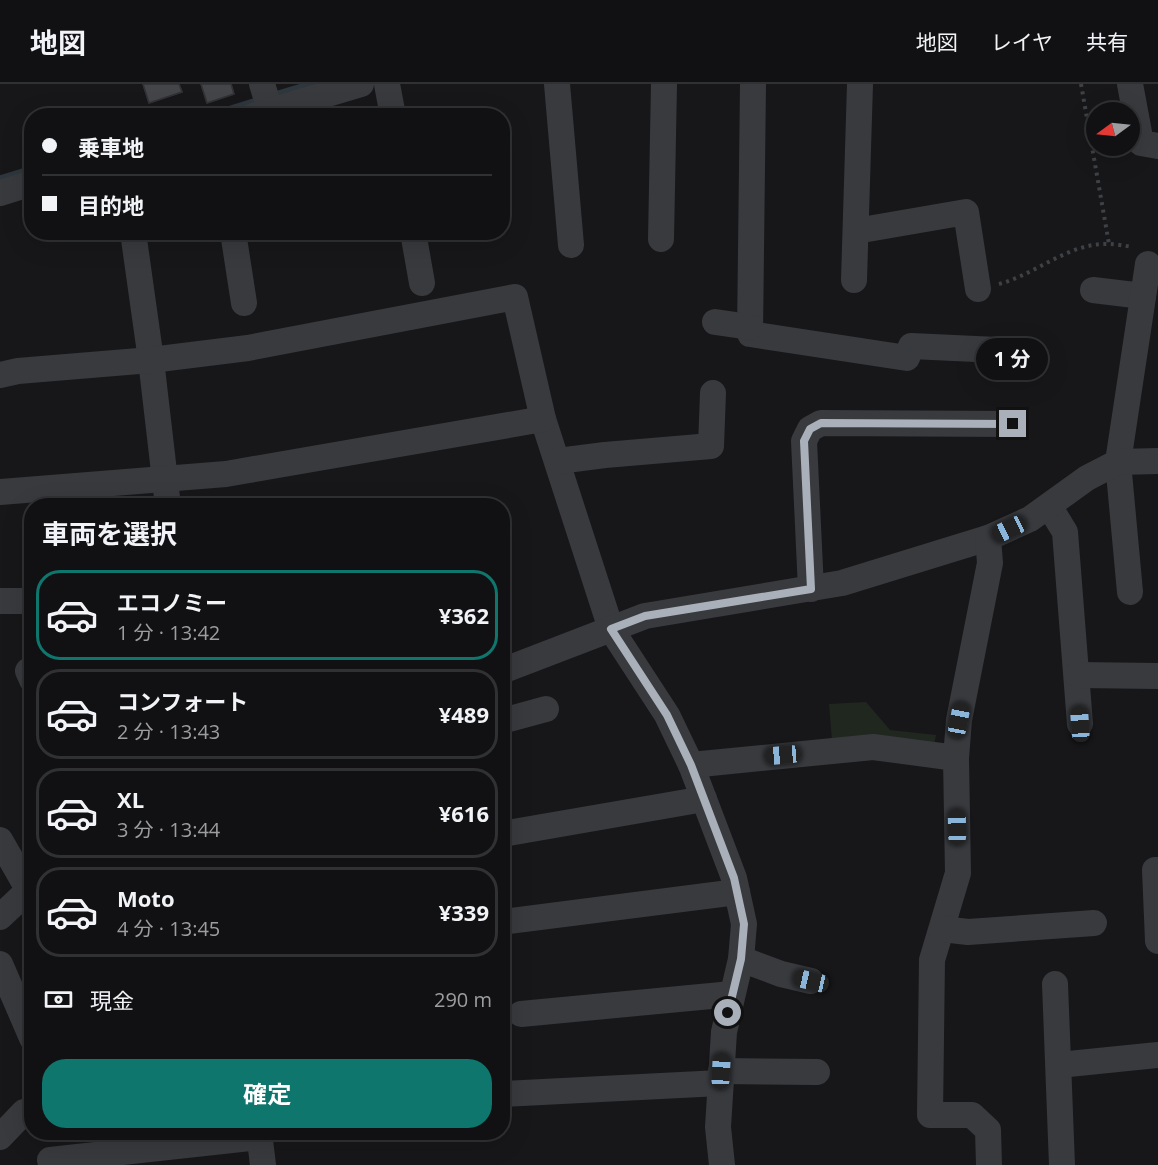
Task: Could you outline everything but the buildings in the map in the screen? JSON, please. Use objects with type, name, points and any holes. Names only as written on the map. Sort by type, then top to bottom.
[{"type":"street","points":[[279,108],[361,84]]},
{"type":"street","points":[[387,84],[392,108]]},
{"type":"street","points":[[557,84],[571,245]]},
{"type":"street","points":[[661,239],[664,84]]},
{"type":"street","points":[[753,84],[750,334],[907,358],[911,345],[997,350]]},
{"type":"street","points":[[854,280],[860,84]]},
{"type":"street","points":[[1130,84],[1141,143],[1158,146]]},
{"type":"street","points":[[262,85],[262,108]]},
{"type":"street","points":[[0,193],[24,186]]},
{"type":"street","points":[[855,231],[966,212],[978,289]]},
{"type":"street","points":[[134,240],[167,498]]},
{"type":"street","points":[[234,240],[244,303]]},
{"type":"street","points":[[414,240],[422,283]]},
{"type":"street","points":[[1130,592],[1118,462],[1143,297],[1144,256]]},
{"type":"street","points":[[1093,290],[1143,297]]},
{"type":"street","points":[[0,375],[18,371],[151,360],[248,348],[515,297],[543,419],[611,629],[667,715],[691,765],[734,878],[744,924],[741,959],[724,1032],[718,1127],[722,1165]]},
{"type":"street","points":[[715,322],[750,327]]},
{"type":"street","points":[[558,461],[711,446],[713,393]]},
{"type":"street","points":[[0,492],[226,474],[543,419]]},
{"type":"street","points":[[811,589],[804,441],[810,429],[821,423],[1013,424]]},
{"type":"street","points":[[510,668],[645,616],[842,584],[988,538],[1030,519],[1087,478],[1118,462],[1158,461]]},
{"type":"street","points":[[1049,506],[1065,532],[1080,724]]},
{"type":"street","points":[[988,538],[990,563],[959,720],[956,758],[957,873],[932,960],[930,1115],[972,1115],[988,1130],[989,1165]]},
{"type":"street","points":[[0,601],[24,601]]},
{"type":"street","points":[[1077,675],[1158,676]]},
{"type":"street","points":[[510,719],[546,709]]},
{"type":"street","points":[[691,765],[873,747],[956,758]]},
{"type":"street","points":[[510,833],[704,799]]},
{"type":"street","points":[[0,840],[24,878]]},
{"type":"street","points":[[1158,870],[1155,870],[1158,941]]},
{"type":"street","points":[[510,921],[737,892]]},
{"type":"street","points":[[0,917],[24,894]]},
{"type":"street","points":[[942,929],[968,932],[1094,923]]},
{"type":"street","points":[[741,959],[781,974],[811,981]]},
{"type":"street","points":[[0,964],[24,1020]]},
{"type":"street","points":[[1055,984],[1062,1165]]},
{"type":"street","points":[[521,1014],[732,994]]},
{"type":"street","points":[[1059,1065],[1158,1055]]},
{"type":"street","points":[[510,1094],[817,1071]]},
{"type":"street","points":[[0,1137],[24,1112]]},
{"type":"street","points":[[50,1160],[217,1140]]},
{"type":"street","points":[[260,1140],[263,1165]]},
{"type":"path","points":[[1081,84],[1109,244]]},
{"type":"path","points":[[978,289],[1010,281],[1072,251],[1091,246],[1109,244],[1144,256]]},
{"type":"shaded area","points":[[866,702],[890,730],[936,735],[934,746],[832,740],[829,704]]},
{"type":"waterway","points":[[271,96],[312,84]]},
{"type":"waterway","points":[[234,108],[260,100]]},
{"type":"waterway","points":[[0,179],[24,172]]},
{"type":"route","points":[[728,1013],[741,959],[744,924],[734,878],[691,765],[667,715],[611,629],[645,616],[811,589],[804,441],[810,429],[821,423],[1013,424]]}]
